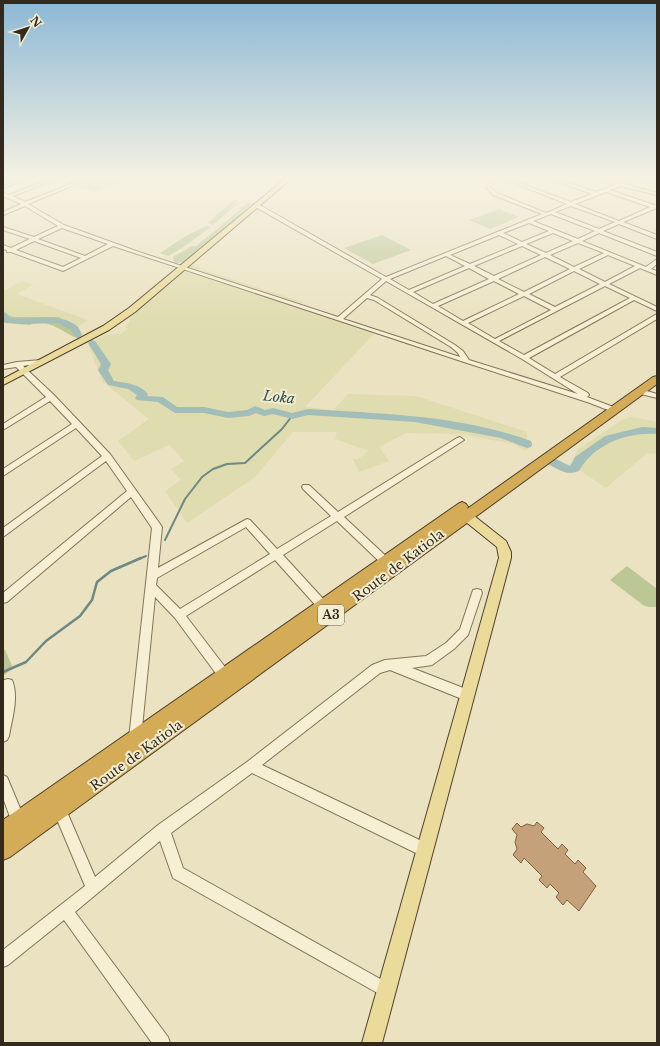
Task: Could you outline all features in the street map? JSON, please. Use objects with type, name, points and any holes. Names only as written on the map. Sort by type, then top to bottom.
[{"type":"highway","name":"Route de Katiola","points":[[3,850],[328,617],[462,512],[604,406],[657,371]]},
{"type":"highway","name":"Route de Katiola","points":[[604,406],[640,391],[657,378]]},
{"type":"highway","name":"Route de Katiola","points":[[3,830],[385,561],[462,512]]},
{"type":"main road","points":[[3,382],[106,328],[132,310],[230,227]]},
{"type":"main road","points":[[372,1043],[505,558],[505,552],[502,544],[462,512]]},
{"type":"street","points":[[3,253],[60,227]]},
{"type":"street","points":[[64,227],[181,268],[604,406]]},
{"type":"street","points":[[295,227],[557,376],[604,406]]},
{"type":"street","points":[[339,319],[385,278],[514,227]]},
{"type":"street","points":[[543,227],[656,273]]},
{"type":"street","points":[[586,227],[657,254]]},
{"type":"street","points":[[433,306],[608,227]]},
{"type":"street","points":[[628,227],[657,238]]},
{"type":"street","points":[[3,228],[86,258]]},
{"type":"street","points":[[409,292],[553,231]]},
{"type":"street","points":[[499,233],[657,309]]},
{"type":"street","points":[[3,247],[63,269],[113,244]]},
{"type":"street","points":[[464,323],[608,253]]},
{"type":"street","points":[[445,254],[556,310]]},
{"type":"street","points":[[647,269],[657,261]]},
{"type":"street","points":[[495,341],[639,266]]},
{"type":"street","points":[[366,296],[376,299],[450,343],[461,352],[466,361]]},
{"type":"street","points":[[524,358],[634,298]]},
{"type":"street","points":[[557,376],[657,316]]},
{"type":"street","points":[[3,360],[24,370],[107,456],[157,527],[135,738]]},
{"type":"street","points":[[3,367],[14,364],[41,362]]},
{"type":"street","points":[[640,391],[657,396]]},
{"type":"street","points":[[3,427],[51,397]]},
{"type":"street","points":[[3,473],[77,424]]},
{"type":"street","points":[[179,615],[460,440]]},
{"type":"street","points":[[3,533],[107,456]]},
{"type":"street","points":[[306,487],[385,561]]},
{"type":"street","points":[[3,599],[132,492]]},
{"type":"street","points":[[152,576],[246,522],[322,605]]},
{"type":"street","points":[[150,588],[179,615],[224,675]]},
{"type":"street","points":[[3,960],[163,830],[251,766],[380,666],[428,661],[450,646],[464,632],[476,593]]},
{"type":"street","points":[[390,664],[467,695]]},
{"type":"street","points":[[3,736],[9,700],[8,684]]},
{"type":"street","points":[[251,766],[425,850]]},
{"type":"street","points":[[3,781],[18,820]]},
{"type":"street","points":[[59,810],[93,888]]},
{"type":"street","points":[[163,830],[178,873],[386,990]]},
{"type":"street","points":[[65,910],[162,1043]]},
{"type":"shaded area","points":[[192,265],[199,265],[200,269],[303,302],[297,308],[374,334],[305,407],[334,410],[348,394],[416,396],[527,432],[526,440],[533,445],[525,451],[514,444],[460,434],[406,433],[379,447],[389,461],[359,472],[353,459],[358,459],[369,451],[335,439],[337,432],[293,432],[255,477],[187,523],[165,491],[181,480],[171,469],[184,461],[169,445],[134,461],[118,441],[149,419],[102,381],[88,344],[106,335],[120,334],[128,329],[125,327],[130,321],[129,319]]},
{"type":"shaded area","points":[[22,281],[33,285],[17,294],[88,320],[75,329],[59,317],[29,319],[8,315],[3,310],[3,291]]},
{"type":"shaded area","points":[[631,417],[657,422],[657,454],[647,453],[606,488],[572,465],[577,450],[622,420]]},
{"type":"green space","points":[[204,227],[211,227],[168,256],[160,253],[184,237]]},
{"type":"green space","points":[[219,227],[225,227],[184,262],[174,262],[173,257],[192,246],[196,246]]},
{"type":"green space","points":[[485,227],[495,227],[490,229]]},
{"type":"green space","points":[[382,235],[411,250],[373,264],[344,248]]},
{"type":"green space","points":[[3,310],[8,315],[15,317],[59,317],[82,333],[74,337],[47,324],[35,323],[30,325],[6,323],[3,322]]},
{"type":"green space","points":[[627,566],[657,589],[657,607],[648,607],[643,605],[610,580]]},
{"type":"green space","points":[[3,650],[5,650],[13,668],[3,676]]},
{"type":"building","points":[[537,822],[544,828],[541,832],[558,849],[562,844],[568,850],[565,854],[575,864],[578,860],[586,868],[583,872],[596,886],[579,911],[567,900],[563,905],[556,897],[559,893],[550,884],[547,888],[539,880],[542,876],[524,858],[521,863],[513,855],[517,849],[515,842],[517,835],[512,829],[517,823],[521,827],[527,824],[534,826]]},
{"type":"waterway","name":"Loka","points":[[3,315],[7,320],[23,322],[59,320],[75,329],[78,335]]},
{"type":"waterway","name":"Loka","points":[[92,343],[106,364],[103,370],[111,383],[131,387],[143,394],[140,398],[155,400],[160,399],[175,410],[204,410],[228,415],[249,413],[255,409],[264,413],[273,411],[292,416],[308,412],[415,419],[503,435],[527,444]]},
{"type":"waterway","points":[[165,540],[185,499],[202,477],[213,469],[227,464],[245,463],[282,429],[292,416]]},
{"type":"waterway","name":"Loka","points":[[552,461],[570,470],[575,468],[579,460],[609,438],[642,430],[657,431]]},
{"type":"waterway","points":[[139,559],[146,556]]},
{"type":"waterway","points":[[3,672],[26,662],[46,641],[80,616],[92,600],[97,582],[111,571],[141,558]]}]
